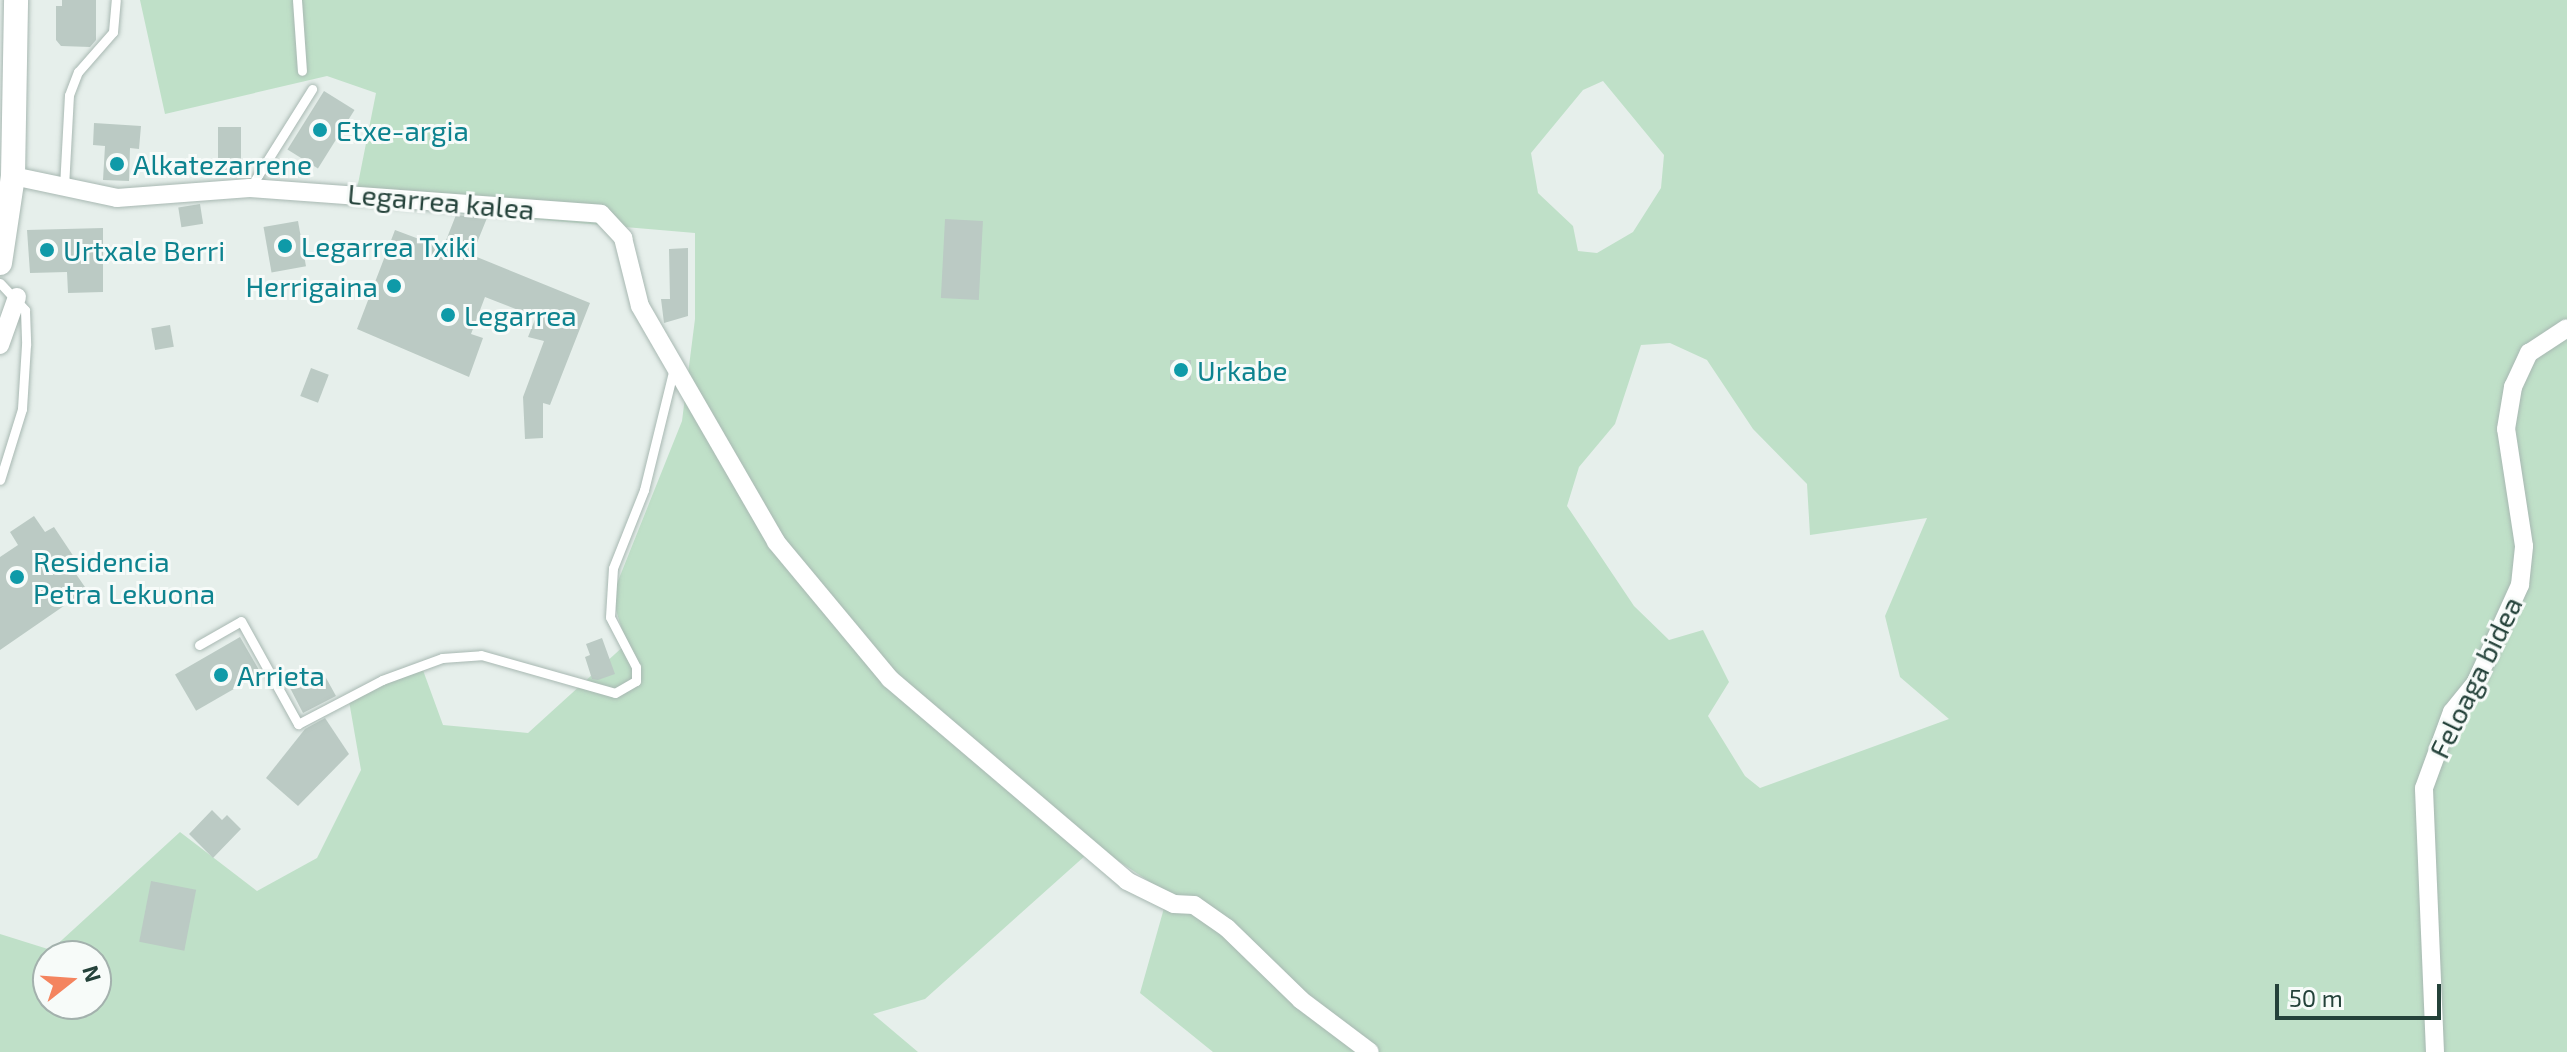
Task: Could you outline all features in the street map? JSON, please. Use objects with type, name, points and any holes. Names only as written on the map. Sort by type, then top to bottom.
[{"type":"main road","points":[[0,263],[13,176],[16,0]]},
{"type":"street","name":"Legarrea kalea","points":[[13,176],[117,198],[250,188],[601,214],[623,238],[640,306],[791,565],[890,679],[1063,823],[1127,881],[1174,904],[1194,905],[1227,928],[1301,1000],[1370,1052]]},
{"type":"street","points":[[0,345],[17,297]]},
{"type":"street","name":"Feloaga bidea","points":[[2435,1052],[2424,788],[2452,712],[2476,682],[2520,585],[2524,546],[2506,429],[2513,387],[2529,353],[2567,328]]},
{"type":"lane","points":[[64,187],[69,95],[78,72],[113,32],[116,0]]},
{"type":"lane","points":[[297,0],[302,71]]},
{"type":"lane","points":[[250,188],[312,89]]},
{"type":"lane","points":[[0,283],[17,297],[25,310],[22,409],[0,480]]},
{"type":"lane","points":[[199,645],[241,621],[298,724],[382,680],[442,658],[481,655],[615,693],[636,681],[636,667],[610,617],[613,568],[644,490],[674,368]]},
{"type":"green space","points":[[140,0],[2567,0],[2567,1052],[1213,1052],[1140,993],[1168,894],[1096,846],[925,999],[873,1014],[918,1052],[0,1052],[0,934],[32,944],[32,1020],[112,1020],[112,940],[62,940],[180,832],[257,891],[317,858],[361,770],[349,701],[420,662],[443,725],[528,733],[626,644],[612,596],[682,421],[695,319],[695,233],[354,204],[376,93],[327,76],[165,114]],"holes":[[[1603,81],[1664,155],[1661,188],[1633,232],[1597,253],[1578,251],[1573,226],[1538,193],[1531,153],[1583,90]],[[1670,343],[1707,360],[1753,429],[1807,484],[1810,535],[1927,518],[1885,616],[1900,677],[1949,719],[1760,788],[1745,776],[1708,716],[1729,682],[1703,630],[1669,640],[1634,606],[1567,506],[1579,467],[1615,424],[1641,345]]]},
{"type":"building","points":[[62,0],[96,0],[96,40],[90,47],[61,46],[56,40],[56,6],[62,6]]},
{"type":"building","name":"Etxe-argia","points":[[324,91],[355,110],[318,169],[287,150]]},
{"type":"building","name":"Alkatezarrene","points":[[94,123],[141,126],[139,149],[130,148],[129,181],[103,180],[105,146],[93,145]]},
{"type":"building","points":[[218,127],[241,127],[241,175],[218,175]]},
{"type":"building","points":[[200,204],[203,224],[181,227],[178,207]]},
{"type":"building","points":[[456,215],[487,218],[472,255],[590,303],[550,405],[543,403],[543,438],[525,439],[523,397],[544,341],[528,337],[536,317],[485,297],[471,334],[483,338],[469,377],[357,329],[395,230],[443,248]]},
{"type":"building","points":[[945,219],[983,221],[979,300],[941,298]]},
{"type":"building","name":"Legarrea Txiki","points":[[298,221],[306,266],[272,272],[264,227]]},
{"type":"building","points":[[103,228],[103,292],[68,293],[67,272],[30,273],[27,230]]},
{"type":"building","points":[[688,248],[688,316],[664,323],[661,299],[670,299],[669,249]]},
{"type":"building","points":[[170,325],[174,347],[155,350],[151,328]]},
{"type":"building","name":"Urkabe","points":[[1170,360],[1191,360],[1191,380],[1170,380]]},
{"type":"building","points":[[311,368],[329,375],[318,403],[300,396]]},
{"type":"building","name":"Residencia Petra Lekuona","points":[[34,516],[45,532],[54,527],[74,557],[67,561],[87,590],[0,650],[0,557],[18,545],[10,532]]},
{"type":"building","name":"Arrieta","points":[[240,637],[261,673],[196,711],[175,674]]},
{"type":"building","points":[[602,638],[615,674],[592,679],[585,657],[590,655],[586,644]]},
{"type":"building","points":[[325,676],[336,696],[303,713],[289,686],[298,680],[304,688]]},
{"type":"building","points":[[325,718],[349,754],[298,806],[266,778],[305,729]]},
{"type":"building","points":[[212,810],[222,820],[227,815],[241,829],[213,858],[189,834]]},
{"type":"building","points":[[151,881],[196,890],[184,951],[139,942]]},
{"type":"place","name":"Etxe-argia","points":[[320,130]]},
{"type":"place","name":"Alkatezarrene","points":[[117,164]]},
{"type":"place","name":"Legarrea Txiki","points":[[285,246]]},
{"type":"place","name":"Urtxale Berri","points":[[47,250]]},
{"type":"place","name":"Herrigaina","points":[[394,286]]},
{"type":"place","name":"Legarrea","points":[[448,315]]},
{"type":"place","name":"Urkabe","points":[[1181,370]]},
{"type":"place","name":"Residencia Petra Lekuona","points":[[17,577]]},
{"type":"place","name":"Arrieta","points":[[221,675]]}]
